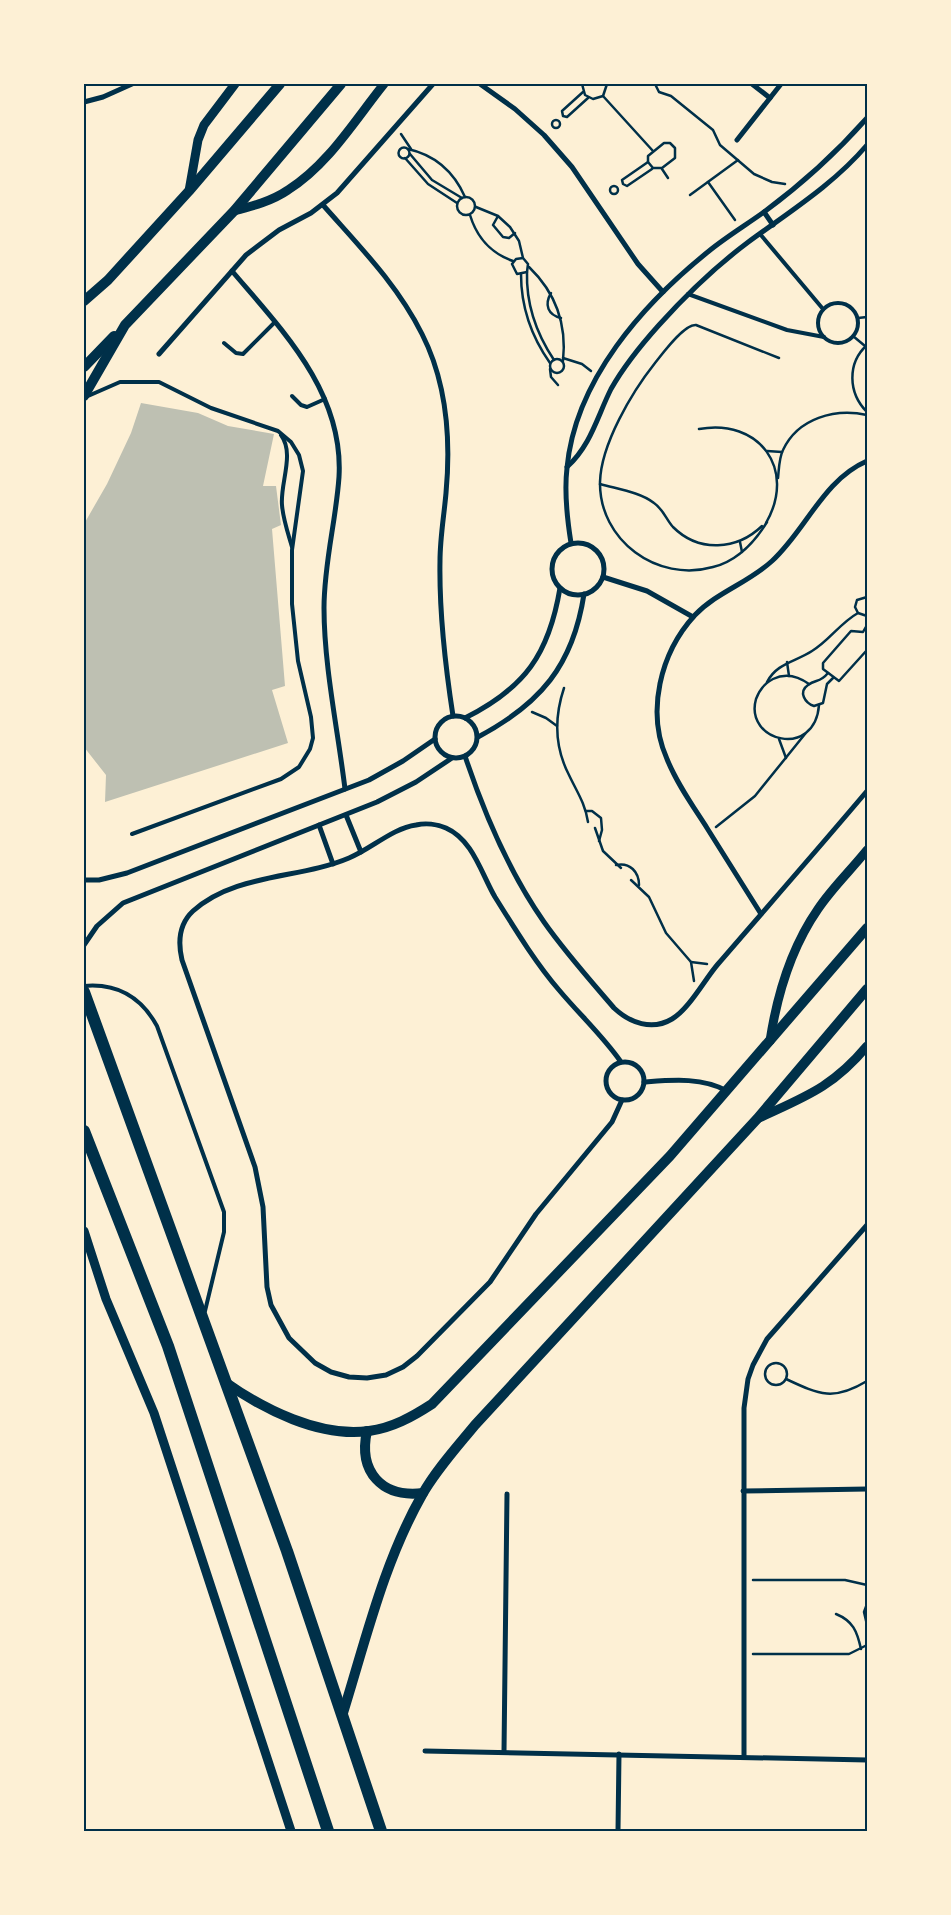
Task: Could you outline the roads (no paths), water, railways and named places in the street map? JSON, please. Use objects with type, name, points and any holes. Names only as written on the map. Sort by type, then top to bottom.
[{"type":"main road","points":[[84,301],[108,280],[189,191],[280,84]]},
{"type":"main road","points":[[84,367],[234,212],[341,84]]},
{"type":"main road","points":[[84,398],[125,325]]},
{"type":"main road","points":[[225,1382],[259,1404],[299,1421],[344,1431],[367,1431],[383,1428],[408,1418],[432,1404],[446,1392],[670,1156],[867,928]]},
{"type":"main road","points":[[343,1712],[386,1572],[423,1493],[475,1425],[757,1119],[867,989]]},
{"type":"main road","points":[[84,992],[343,1712],[381,1831]]},
{"type":"main road","points":[[84,1131],[168,1346],[328,1831]]},
{"type":"main road","points":[[367,1431],[364,1457],[376,1479],[386,1488],[397,1493],[423,1493]]},
{"type":"street","points":[[84,102],[132,84]]},
{"type":"street","points":[[189,191],[198,140],[204,126],[234,84]]},
{"type":"street","points":[[234,212],[269,200],[304,179],[319,165],[384,84]]},
{"type":"street","points":[[159,354],[232,271],[262,242],[323,205],[350,179],[433,84]]},
{"type":"street","points":[[480,84],[514,109],[544,135],[572,166],[638,264],[663,292]]},
{"type":"street","points":[[752,84],[770,98]]},
{"type":"street","points":[[737,140],[781,84]]},
{"type":"street","points":[[571,543],[566,493],[567,467],[577,422],[597,378],[624,337],[663,292],[710,250],[801,183],[847,141],[867,118]]},
{"type":"street","points":[[567,467],[585,448],[612,388],[640,346],[688,294],[724,262],[836,178],[867,145]]},
{"type":"street","points":[[323,205],[390,280],[408,307],[426,343],[443,397],[448,461],[440,550],[440,591],[443,648],[453,716]]},
{"type":"street","points":[[764,212],[772,225]]},
{"type":"street","points":[[232,271],[308,365],[325,399],[336,438],[339,475],[324,584],[325,628],[345,789]]},
{"type":"street","points":[[761,914],[666,758],[657,719],[658,698],[666,663],[682,631],[694,617],[717,596],[770,563],[785,548],[838,480],[851,470],[867,462]]},
{"type":"street","points":[[579,542],[594,548],[604,561],[603,577],[592,591],[576,595],[560,588],[552,574],[553,558],[571,543],[579,542]]},
{"type":"street","points":[[603,577],[647,591],[694,617]]},
{"type":"street","points":[[465,718],[498,700],[512,689],[536,661],[552,626],[560,588]]},
{"type":"street","points":[[84,945],[97,926],[122,903],[397,793],[452,758],[464,756],[471,752],[478,737],[521,711],[544,689],[568,654],[578,628],[584,594]]},
{"type":"street","points":[[452,758],[438,748],[435,739],[439,724],[453,716],[465,718],[476,729],[478,737]]},
{"type":"street","points":[[84,880],[99,880],[127,873],[345,789],[386,771],[435,739]]},
{"type":"street","points":[[464,756],[476,790],[524,890],[543,922],[623,1017],[635,1023],[648,1025],[661,1024],[673,1019],[867,791]]},
{"type":"street","points":[[346,814],[361,852]]},
{"type":"street","points":[[621,1062],[540,965],[497,900],[468,846],[458,835],[445,828],[430,824],[415,825],[401,830],[361,852],[334,864],[258,881],[213,898],[191,912],[184,923],[180,941],[182,960],[255,1167],[262,1207],[267,1287],[272,1305],[289,1338],[308,1358],[331,1372],[349,1377],[368,1378],[394,1371],[417,1356],[490,1282],[536,1214],[612,1122],[622,1100]]},
{"type":"street","points":[[318,825],[334,864]]},
{"type":"street","points":[[770,1041],[781,988],[798,944],[818,909],[867,850]]},
{"type":"street","points":[[757,1119],[825,1087],[838,1077],[867,1046]]},
{"type":"street","points":[[630,1062],[638,1066],[643,1073],[644,1082],[638,1096],[622,1100],[614,1097],[607,1090],[605,1082],[607,1072],[612,1065],[630,1062]]},
{"type":"street","points":[[644,1082],[695,1082],[710,1084],[728,1091]]},
{"type":"street","points":[[744,1757],[744,1408],[753,1365],[767,1339],[867,1225]]},
{"type":"street","points":[[84,1231],[106,1298],[154,1413],[291,1831]]},
{"type":"street","points":[[744,1491],[867,1489]]},
{"type":"street","points":[[504,1752],[507,1494]]},
{"type":"street","points":[[425,1751],[867,1760]]},
{"type":"street","points":[[618,1831],[619,1754]]},
{"type":"lane","points":[[760,234],[823,309]]},
{"type":"lane","points":[[688,294],[787,330],[824,337],[839,343],[853,336],[858,324],[855,311],[843,303],[836,302],[823,309],[818,323],[824,337]]},
{"type":"lane","points":[[224,343],[236,353],[243,354],[275,322]]},
{"type":"lane","points":[[84,398],[106,386],[120,382],[159,382],[211,408],[278,432],[296,448],[303,471],[292,550],[294,633],[313,728],[310,749],[305,759],[294,771],[281,779],[132,834]]},
{"type":"lane","points":[[292,396],[301,405],[306,407],[325,399]]},
{"type":"lane","points":[[278,432],[287,447],[282,505],[292,550]]},
{"type":"lane","points":[[84,986],[112,987],[127,992],[150,1012],[157,1026],[222,1202],[224,1232],[202,1321]]}]
